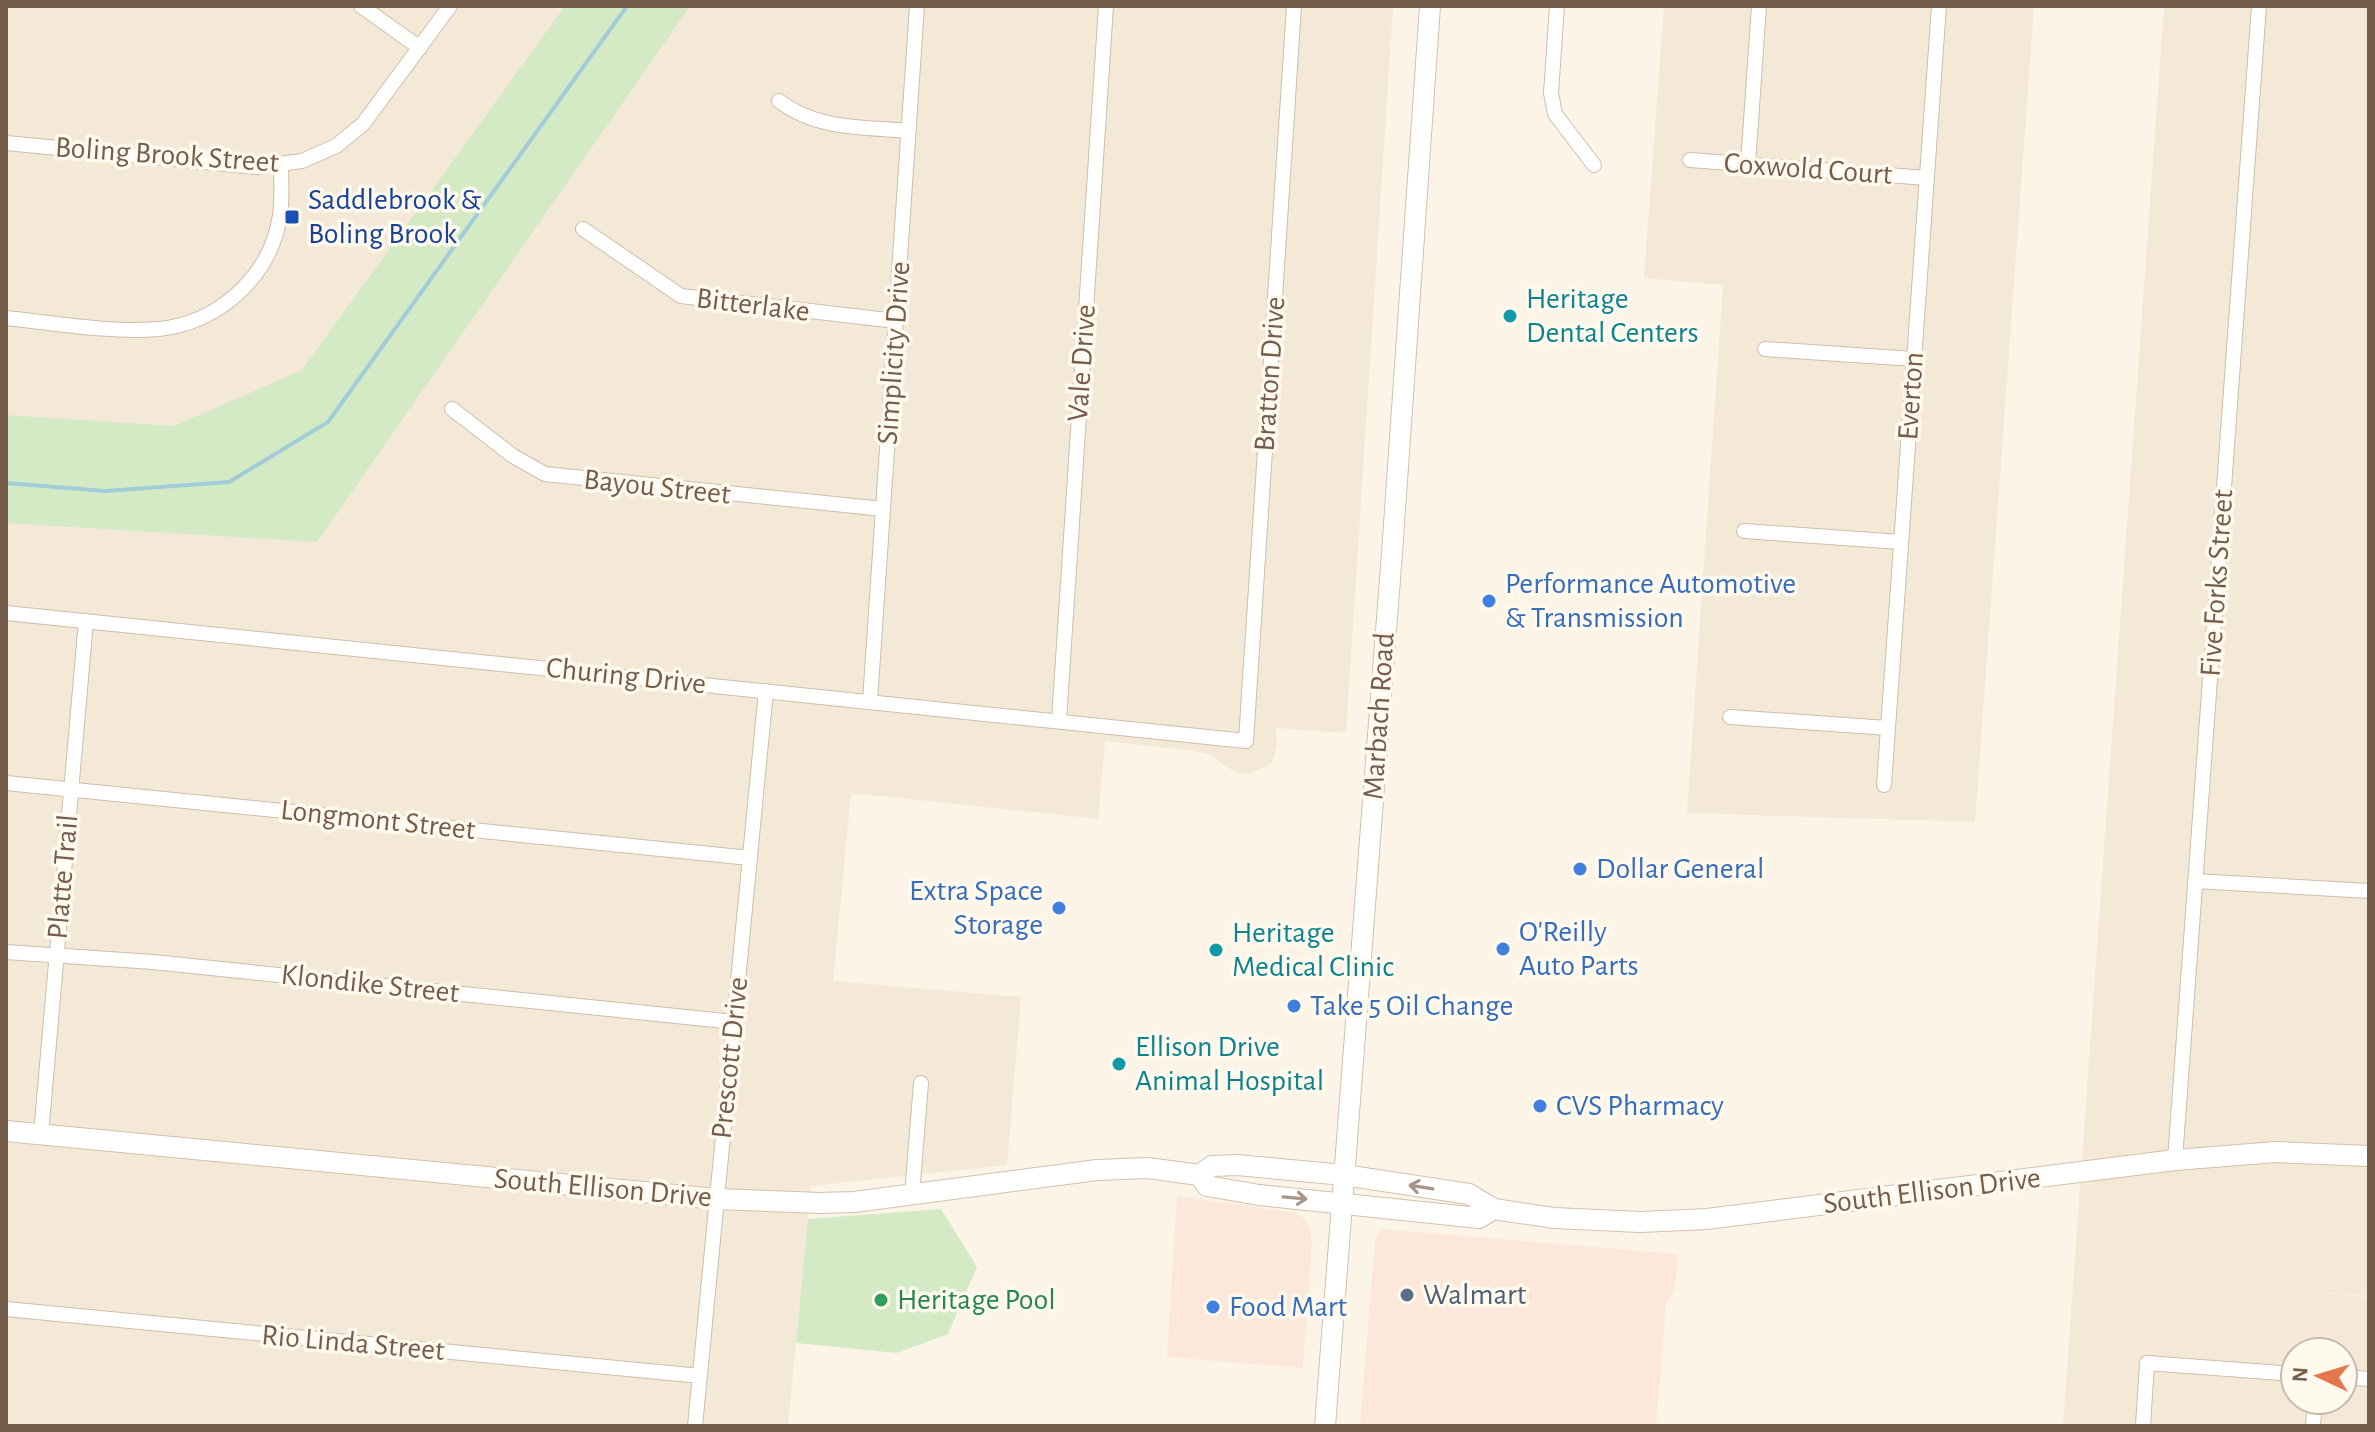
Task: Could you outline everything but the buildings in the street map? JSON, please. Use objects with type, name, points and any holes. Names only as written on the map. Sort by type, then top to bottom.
[{"type":"street","points":[[361,6],[420,48]]},
{"type":"street","name":"Boling Brook Street","points":[[6,143],[257,167],[281,166],[325,151],[355,131],[450,6]]},
{"type":"street","name":"Simplicity Drive","points":[[870,701],[917,6]]},
{"type":"street","name":"Vale Drive","points":[[1059,720],[1106,6]]},
{"type":"street","name":"Bratton Drive","points":[[1246,741],[1294,6]]},
{"type":"street","name":"Marbach Road","points":[[1325,1426],[1430,6]]},
{"type":"street","points":[[1557,6],[1551,93],[1555,114],[1594,165]]},
{"type":"street","points":[[1748,164],[1759,6]]},
{"type":"street","name":"Everton","points":[[1884,785],[1939,6]]},
{"type":"street","name":"Five Forks Street","points":[[2175,1160],[2259,6]]},
{"type":"street","points":[[779,101],[797,115],[821,123],[909,131]]},
{"type":"street","name":"Coxwold Court","points":[[1690,160],[1927,178]]},
{"type":"street","points":[[6,318],[113,329],[158,329],[181,325],[214,311],[249,283],[268,254],[281,212],[281,166]]},
{"type":"street","name":"Bitterlake","points":[[583,229],[681,296],[896,321]]},
{"type":"street","points":[[1765,349],[1914,359]]},
{"type":"street","name":"Bayou Street","points":[[452,409],[513,456],[545,474],[883,509]]},
{"type":"street","points":[[1744,531],[1901,542]]},
{"type":"street","name":"Churing Drive","points":[[6,613],[1246,741]]},
{"type":"street","name":"Platte Trail","points":[[41,1134],[86,621]]},
{"type":"street","name":"Prescott Drive","points":[[695,1426],[766,691]]},
{"type":"street","points":[[1730,717],[1888,728]]},
{"type":"street","name":"Longmont Street","points":[[6,783],[750,858]]},
{"type":"street","points":[[2195,881],[2369,891]]},
{"type":"street","name":"Klondike Street","points":[[6,952],[153,962],[734,1022]]},
{"type":"street","points":[[912,1195],[921,1083]]},
{"type":"street","name":"South Ellison Drive","points":[[6,1131],[716,1199],[820,1203],[912,1195],[1097,1170],[1148,1168],[1199,1175],[1212,1166],[1260,1167],[1344,1175],[1469,1194],[1494,1209],[1554,1218],[1640,1222],[1707,1219],[2175,1160],[2276,1152],[2369,1156]]},
{"type":"street","points":[[1259,1195],[1260,1167]]},
{"type":"street","name":"South Ellison Drive","points":[[1199,1175],[1207,1186],[1259,1195],[1479,1218],[1494,1209]]},
{"type":"street","name":"Rio Linda Street","points":[[6,1309],[700,1376]]},
{"type":"street","points":[[2143,1426],[2147,1363],[2279,1373]]},
{"type":"shaded area","points":[[6,6],[1393,6],[1346,733],[1276,728],[1277,746],[1272,763],[1250,774],[1235,772],[1210,755],[1194,751],[1105,741],[1098,819],[851,793],[833,981],[1021,997],[1007,1165],[811,1186],[788,1426],[6,1426]]},
{"type":"shaded area","points":[[1664,6],[2034,6],[1975,822],[1687,813],[1723,285],[1644,278]]},
{"type":"shaded area","points":[[2164,6],[2369,6],[2369,1296],[2297,1291],[2369,1297],[2369,1426],[2063,1426]]},
{"type":"shaded area","points":[[1177,1196],[1296,1213],[1304,1218],[1312,1241],[1303,1368],[1167,1357]]},
{"type":"shaded area","points":[[1381,1229],[1678,1254],[1675,1287],[1666,1305],[1656,1426],[1360,1426],[1375,1241]]},
{"type":"green space","points":[[565,6],[690,6],[317,542],[6,523],[6,415],[174,426],[302,370]]},
{"type":"green space","name":"Heritage Pool","points":[[941,1209],[977,1267],[948,1334],[897,1353],[796,1343],[808,1219]]},
{"type":"waterway","points":[[6,483],[105,491],[229,482],[328,422],[627,6]]},
{"type":"place","name":"Saddlebrook & Boling Brook","points":[[292,217]]},
{"type":"place","name":"Heritage Dental Centers","points":[[1510,316]]},
{"type":"place","name":"Performance Automotive & Transmission","points":[[1489,601]]},
{"type":"place","name":"Dollar General","points":[[1580,869]]},
{"type":"place","name":"Extra Space Storage","points":[[1059,908]]},
{"type":"place","name":"O'Reilly Auto Parts","points":[[1503,949]]},
{"type":"place","name":"Heritage Medical Clinic","points":[[1216,950]]},
{"type":"place","name":"Take 5 Oil Change","points":[[1294,1006]]},
{"type":"place","name":"Ellison Drive Animal Hospital","points":[[1119,1064]]},
{"type":"place","name":"CVS Pharmacy","points":[[1540,1106]]},
{"type":"place","name":"Walmart","points":[[1407,1295]]},
{"type":"place","name":"Heritage Pool","points":[[881,1300]]},
{"type":"place","name":"Food Mart","points":[[1213,1307]]}]
